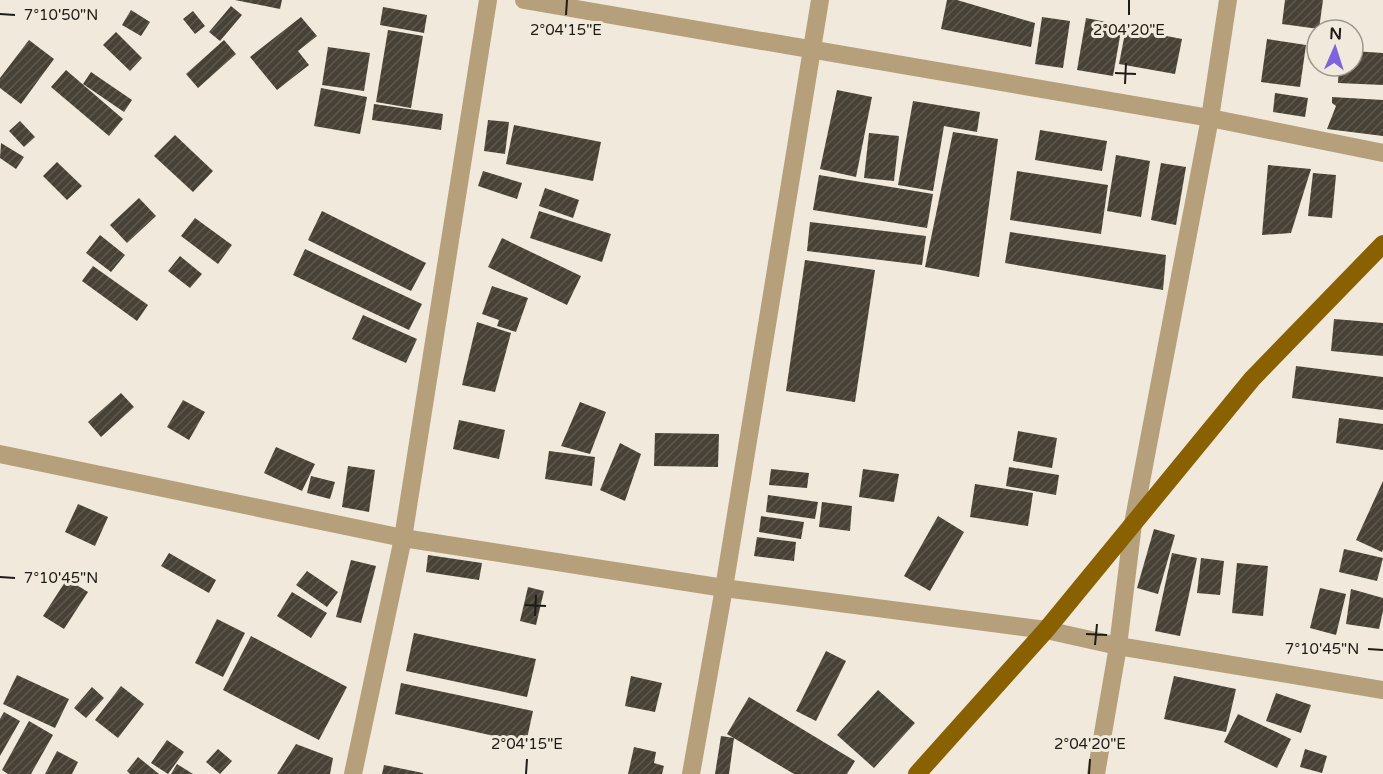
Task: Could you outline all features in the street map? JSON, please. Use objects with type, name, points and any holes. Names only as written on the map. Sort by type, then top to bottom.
[{"type":"main road","points":[[917,774],[1046,630],[1252,379],[1383,244]]},
{"type":"street","points":[[352,774],[403,537],[488,0]]},
{"type":"street","points":[[524,0],[1210,118],[1383,153]]},
{"type":"street","points":[[691,774],[724,588],[820,0]]},
{"type":"street","points":[[1096,774],[1118,646],[1133,524],[1210,118],[1228,0]]},
{"type":"street","points":[[0,454],[403,537],[724,588],[1046,630],[1118,646],[1383,690]]},
{"type":"building","points":[[235,0],[282,0],[280,9]]},
{"type":"building","points":[[947,0],[957,0],[1035,23],[1031,47],[941,29]]},
{"type":"building","points":[[1285,0],[1323,0],[1321,18],[1305,18],[1305,27],[1282,24]]},
{"type":"building","points":[[231,6],[242,15],[220,41],[209,32]]},
{"type":"building","points":[[383,7],[427,15],[424,33],[380,25]]},
{"type":"building","points":[[131,10],[150,22],[141,36],[122,25]]},
{"type":"building","points":[[193,11],[205,26],[195,34],[183,19]]},
{"type":"building","points":[[301,17],[317,36],[298,51],[309,65],[277,90],[250,57]]},
{"type":"building","points":[[1042,17],[1070,21],[1063,68],[1035,64]]},
{"type":"building","points":[[1086,18],[1122,25],[1113,76],[1077,70]]},
{"type":"building","points":[[1126,28],[1182,39],[1175,74],[1119,64]]},
{"type":"building","points":[[388,30],[423,36],[411,108],[376,102]]},
{"type":"building","points":[[116,32],[142,58],[130,71],[103,45]]},
{"type":"building","points":[[1267,39],[1305,45],[1300,87],[1261,82]]},
{"type":"building","points":[[29,40],[54,59],[21,104],[0,88],[0,78]]},
{"type":"building","points":[[224,40],[236,54],[198,88],[186,74]]},
{"type":"building","points":[[328,47],[370,53],[364,91],[322,85]]},
{"type":"building","points":[[1365,52],[1383,53],[1383,85],[1338,83],[1338,78],[1365,78]]},
{"type":"building","points":[[66,70],[123,119],[109,136],[51,87]]},
{"type":"building","points":[[91,72],[132,100],[124,112],[83,84]]},
{"type":"building","points":[[321,88],[367,97],[360,134],[314,126]]},
{"type":"building","points":[[837,90],[872,97],[856,177],[820,169]]},
{"type":"building","points":[[1275,93],[1308,98],[1305,117],[1273,112]]},
{"type":"building","points":[[1332,97],[1383,100],[1383,136],[1327,129],[1336,106],[1332,103]]},
{"type":"building","points":[[913,101],[980,112],[977,132],[944,126],[933,191],[898,185]]},
{"type":"building","points":[[374,104],[443,114],[441,130],[372,120]]},
{"type":"building","points":[[488,120],[509,122],[505,154],[484,151]]},
{"type":"building","points":[[20,121],[35,137],[24,147],[9,131]]},
{"type":"building","points":[[514,125],[601,142],[593,181],[506,164]]},
{"type":"building","points":[[1040,130],[1107,141],[1102,171],[1035,160]]},
{"type":"building","points":[[953,132],[998,139],[979,277],[925,267]]},
{"type":"building","points":[[869,133],[899,136],[894,181],[864,178]]},
{"type":"building","points":[[175,135],[213,171],[193,192],[154,156]]},
{"type":"building","points":[[1,143],[24,157],[16,169],[0,158]]},
{"type":"building","points":[[1116,155],[1150,161],[1141,217],[1107,211]]},
{"type":"building","points":[[57,162],[82,186],[67,200],[43,176]]},
{"type":"building","points":[[1161,163],[1186,167],[1176,225],[1151,220]]},
{"type":"building","points":[[1268,165],[1311,169],[1291,233],[1262,235]]},
{"type":"building","points":[[483,171],[522,183],[517,199],[478,186]]},
{"type":"building","points":[[1017,171],[1108,185],[1101,234],[1010,220]]},
{"type":"building","points":[[1313,173],[1336,175],[1332,218],[1308,216]]},
{"type":"building","points":[[819,175],[933,194],[927,228],[813,210]]},
{"type":"building","points":[[545,188],[579,200],[573,218],[539,206]]},
{"type":"building","points":[[139,198],[156,216],[127,243],[110,225]]},
{"type":"building","points":[[322,211],[426,263],[411,291],[308,240]]},
{"type":"building","points":[[539,211],[611,234],[602,262],[530,238]]},
{"type":"building","points":[[195,218],[232,245],[218,264],[181,236]]},
{"type":"building","points":[[810,222],[926,236],[922,265],[807,251]]},
{"type":"building","points":[[1010,232],[1166,255],[1163,290],[1005,263]]},
{"type":"building","points":[[100,235],[125,255],[111,272],[86,253]]},
{"type":"building","points":[[502,238],[581,276],[567,305],[488,267]]},
{"type":"building","points":[[305,249],[422,304],[409,330],[293,275]]},
{"type":"building","points":[[180,256],[202,274],[190,288],[168,271]]},
{"type":"building","points":[[805,260],[875,270],[855,402],[786,391]]},
{"type":"building","points":[[93,266],[148,305],[137,321],[82,281]]},
{"type":"building","points":[[492,286],[528,298],[516,332],[497,326],[499,320],[482,314]]},
{"type":"building","points":[[363,315],[417,339],[406,363],[352,339]]},
{"type":"building","points":[[1334,319],[1383,323],[1383,356],[1331,351]]},
{"type":"building","points":[[477,322],[511,333],[495,392],[462,385]]},
{"type":"building","points":[[1296,366],[1383,377],[1383,410],[1292,398]]},
{"type":"building","points":[[121,393],[134,407],[101,437],[88,422]]},
{"type":"building","points":[[183,400],[205,412],[189,440],[167,427]]},
{"type":"building","points":[[580,402],[606,412],[590,454],[561,446]]},
{"type":"building","points":[[1339,418],[1383,424],[1383,450],[1336,443]]},
{"type":"building","points":[[459,420],[505,430],[499,459],[453,449]]},
{"type":"building","points":[[1018,431],[1057,438],[1052,468],[1013,461]]},
{"type":"building","points":[[655,433],[719,434],[718,467],[654,466]]},
{"type":"building","points":[[620,443],[641,454],[625,501],[600,490]]},
{"type":"building","points":[[276,447],[315,464],[302,491],[264,473]]},
{"type":"building","points":[[549,451],[595,457],[592,486],[545,479]]},
{"type":"building","points":[[348,466],[375,470],[369,512],[342,507]]},
{"type":"building","points":[[1009,467],[1059,475],[1056,495],[1006,486]]},
{"type":"building","points":[[771,469],[809,473],[807,488],[769,485]]},
{"type":"building","points":[[863,469],[899,474],[894,502],[859,497]]},
{"type":"building","points":[[311,476],[335,482],[330,499],[307,493]]},
{"type":"building","points":[[1383,481],[1383,549],[1382,552],[1356,540]]},
{"type":"building","points":[[975,484],[1033,493],[1028,526],[970,517]]},
{"type":"building","points":[[768,495],[818,502],[815,519],[766,512]]},
{"type":"building","points":[[822,502],[852,506],[850,531],[819,527]]},
{"type":"building","points":[[78,504],[108,517],[95,546],[65,532]]},
{"type":"building","points":[[761,516],[804,522],[801,539],[759,532]]},
{"type":"building","points":[[938,516],[964,532],[930,591],[904,576]]},
{"type":"building","points":[[1154,529],[1175,535],[1158,594],[1137,588]]},
{"type":"building","points":[[757,537],[796,542],[794,561],[754,556]]},
{"type":"building","points":[[1344,549],[1383,558],[1377,581],[1339,572]]},
{"type":"building","points":[[169,553],[216,580],[209,593],[161,566]]},
{"type":"building","points":[[1172,553],[1197,558],[1180,636],[1155,631]]},
{"type":"building","points":[[428,555],[482,563],[479,580],[426,572]]},
{"type":"building","points":[[1201,558],[1224,561],[1220,595],[1197,593]]},
{"type":"building","points":[[351,560],[376,566],[361,623],[336,617]]},
{"type":"building","points":[[1237,563],[1268,566],[1263,616],[1232,613]]},
{"type":"building","points":[[307,571],[338,592],[327,607],[296,585]]},
{"type":"building","points":[[67,579],[88,592],[64,629],[43,616]]},
{"type":"building","points":[[528,587],[544,591],[536,625],[520,621]]},
{"type":"building","points":[[1320,588],[1346,594],[1336,635],[1310,628]]},
{"type":"building","points":[[1351,589],[1383,598],[1379,629],[1346,624]]},
{"type":"building","points":[[292,592],[327,613],[311,638],[277,616]]},
{"type":"building","points":[[217,619],[245,633],[223,677],[195,663]]},
{"type":"building","points":[[414,633],[536,659],[527,697],[406,671]]},
{"type":"building","points":[[251,636],[347,687],[319,740],[223,690]]},
{"type":"building","points":[[826,651],[846,661],[816,721],[796,711]]},
{"type":"building","points":[[17,675],[69,699],[55,728],[3,704]]},
{"type":"building","points":[[631,676],[662,683],[655,712],[625,706]]},
{"type":"building","points":[[1174,676],[1236,689],[1226,732],[1164,719]]},
{"type":"building","points":[[401,683],[533,711],[526,743],[395,714]]},
{"type":"building","points":[[121,686],[144,704],[118,738],[95,720]]},
{"type":"building","points":[[92,687],[104,698],[86,718],[74,708]]},
{"type":"building","points":[[878,690],[915,723],[874,768],[837,735]]},
{"type":"building","points":[[1276,693],[1311,705],[1301,733],[1266,721]]},
{"type":"building","points":[[749,697],[855,761],[847,774],[794,774],[727,734]]},
{"type":"building","points":[[4,712],[20,721],[0,756],[0,719]]},
{"type":"building","points":[[1238,714],[1291,739],[1277,768],[1224,742]]},
{"type":"building","points":[[29,721],[53,735],[31,774],[8,774],[2,770]]},
{"type":"building","points":[[721,736],[734,738],[729,774],[715,774]]},
{"type":"building","points":[[167,740],[184,752],[168,774],[151,763]]},
{"type":"building","points":[[296,744],[333,758],[330,774],[277,774]]},
{"type":"building","points":[[634,747],[656,752],[654,763],[664,766],[662,774],[628,774]]},
{"type":"building","points":[[218,749],[232,761],[220,774],[206,762]]},
{"type":"building","points":[[1305,749],[1327,756],[1322,773],[1300,767]]},
{"type":"building","points":[[57,751],[78,762],[72,774],[45,774]]},
{"type":"building","points":[[138,757],[159,774],[130,774],[127,771]]},
{"type":"building","points":[[177,764],[193,774],[171,774]]},
{"type":"building","points":[[384,765],[423,773],[423,774],[382,774]]}]
